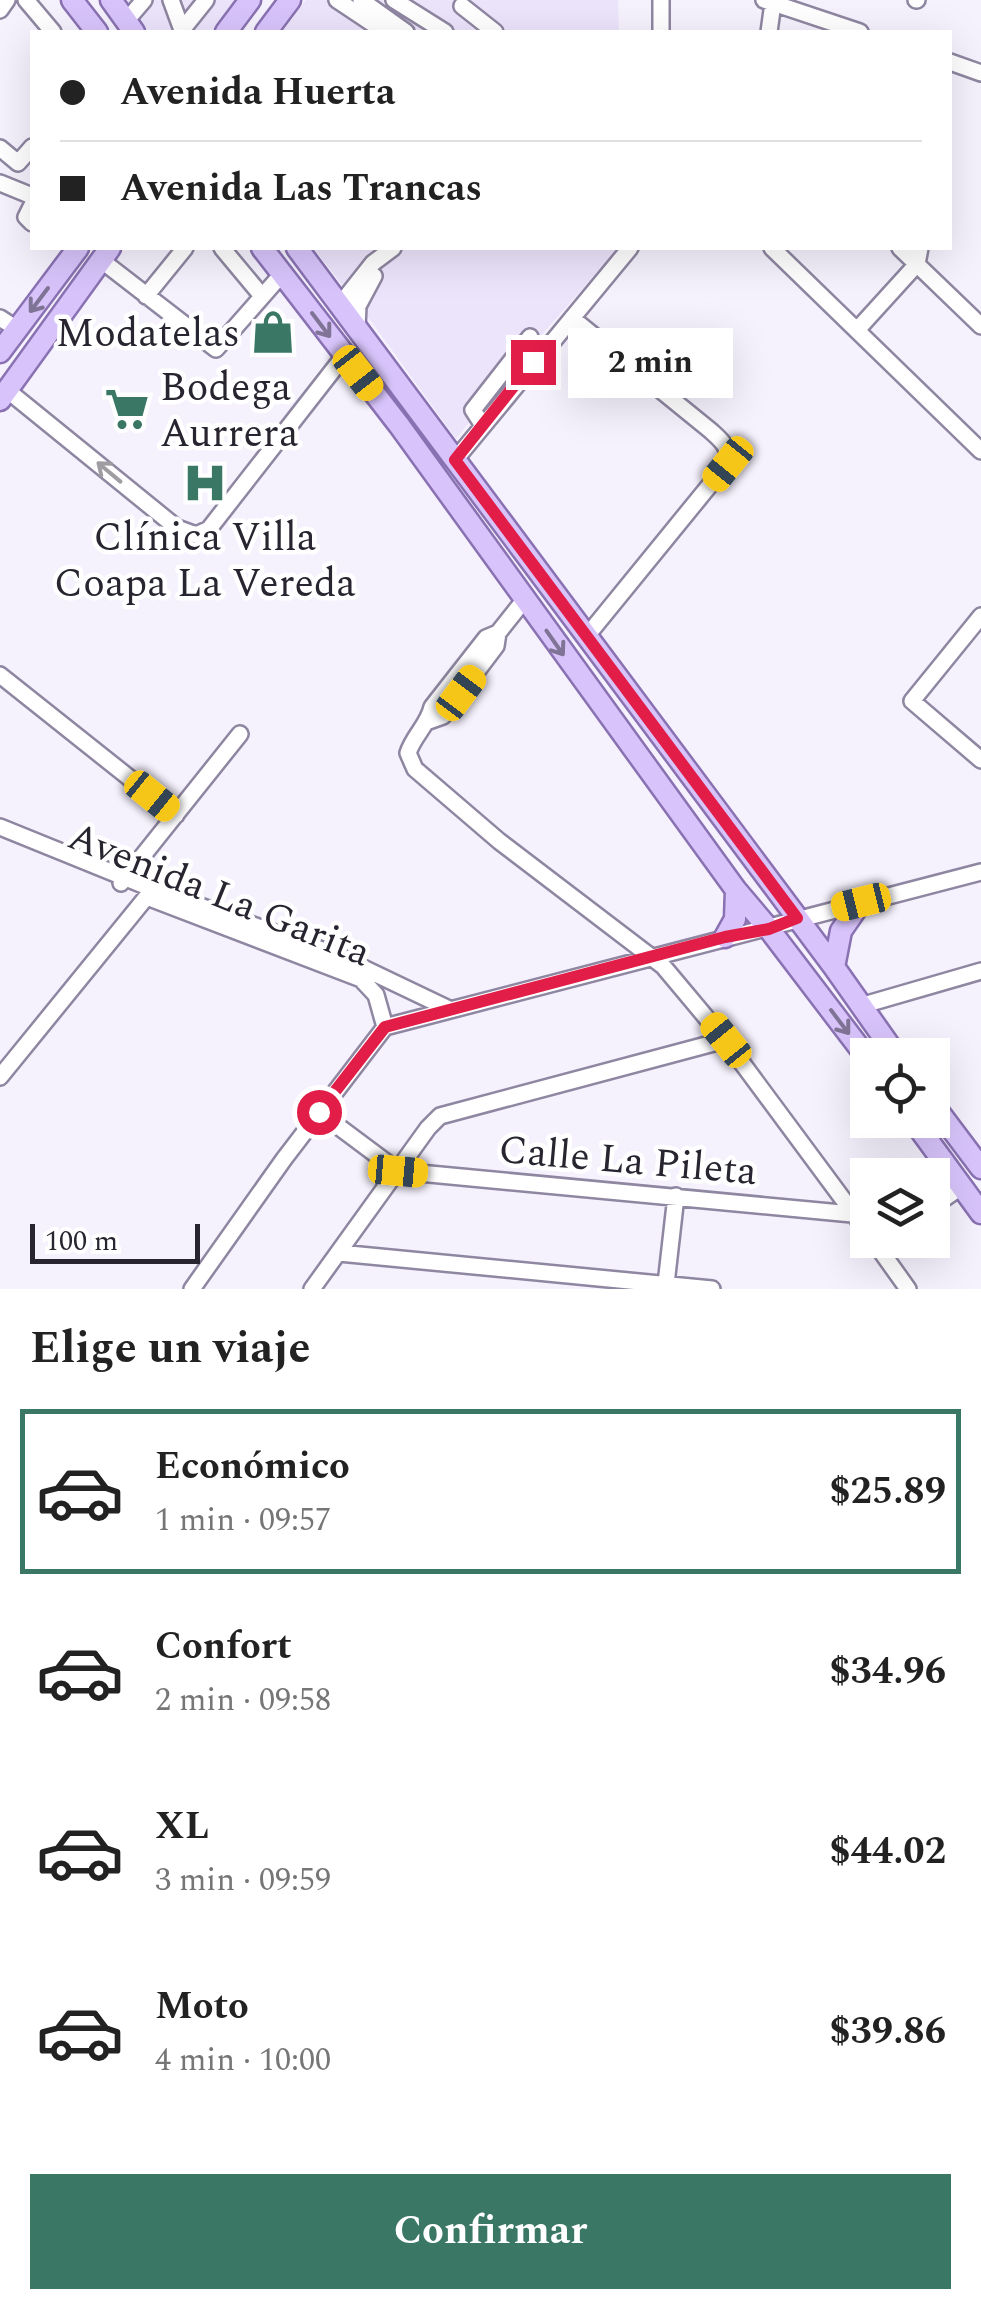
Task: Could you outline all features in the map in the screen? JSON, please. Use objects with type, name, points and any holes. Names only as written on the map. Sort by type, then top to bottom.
[{"type":"main road","points":[[72,0],[95,30]]},
{"type":"main road","points":[[111,0],[130,27]]},
{"type":"main road","points":[[228,30],[250,0]]},
{"type":"main road","points":[[268,30],[290,0]]},
{"type":"main road","points":[[0,352],[8,323],[76,250]]},
{"type":"main road","points":[[264,250],[393,417],[736,890],[851,1038]]},
{"type":"main road","points":[[298,250],[884,1038]]},
{"type":"main road","points":[[4,395],[105,254]]},
{"type":"main road","points":[[393,417],[405,412],[413,402]]},
{"type":"main road","points":[[482,542],[503,527]]},
{"type":"main road","points":[[714,859],[738,840]]},
{"type":"main road","points":[[725,937],[736,920],[736,890]]},
{"type":"main road","points":[[834,967],[841,931],[861,902]]},
{"type":"main road","points":[[950,1127],[981,1168]]},
{"type":"main road","points":[[926,1138],[981,1213]]},
{"type":"street","points":[[0,10],[8,0]]},
{"type":"street","points":[[26,0],[51,30]]},
{"type":"street","points":[[130,27],[144,0]]},
{"type":"street","points":[[170,0],[182,30],[206,0]]},
{"type":"street","points":[[337,0],[385,29]]},
{"type":"street","points":[[361,0],[385,29]]},
{"type":"street","points":[[394,0],[442,30]]},
{"type":"street","points":[[768,30],[768,2],[854,30]]},
{"type":"street","points":[[446,30],[462,3],[493,30]]},
{"type":"street","points":[[661,8],[677,30]]},
{"type":"street","points":[[952,63],[981,73]]},
{"type":"street","points":[[0,148],[18,163],[30,148]]},
{"type":"street","points":[[0,183],[30,195]]},
{"type":"street","points":[[146,296],[182,250]]},
{"type":"street","points":[[224,250],[262,296]]},
{"type":"street","points":[[455,460],[628,250]]},
{"type":"street","points":[[774,250],[981,451]]},
{"type":"street","points":[[340,306],[373,263],[388,253]]},
{"type":"street","points":[[357,330],[358,306],[388,253]]},
{"type":"street","points":[[105,254],[146,296],[216,349],[282,274]]},
{"type":"street","points":[[857,330],[918,256],[981,326]]},
{"type":"street","points":[[572,318],[711,430],[730,454],[728,464],[586,638]]},
{"type":"street","points":[[482,424],[473,410],[530,337]]},
{"type":"street","points":[[4,395],[177,528],[196,535],[209,529],[344,356]]},
{"type":"street","points":[[525,598],[498,634],[496,646],[443,716],[429,720],[414,737],[408,752],[415,769],[499,841],[653,959],[690,996],[850,1211]]},
{"type":"street","points":[[981,616],[912,701],[981,760]]},
{"type":"street","points":[[0,675],[176,815]]},
{"type":"street","points":[[122,882],[240,734]]},
{"type":"street","name":"Avenida La Garita","points":[[0,827],[122,882]]},
{"type":"street","name":"Avenida La Garita","points":[[0,838],[122,882],[361,979],[376,995],[385,1027],[981,872]]},
{"type":"street","points":[[0,1078],[150,893]]},
{"type":"street","name":"Avenida La Garita","points":[[150,893],[336,956],[449,1009]]},
{"type":"street","points":[[860,1006],[978,977]]},
{"type":"street","points":[[192,1289],[385,1027]]},
{"type":"street","points":[[312,1289],[440,1116],[726,1040]]},
{"type":"street","points":[[319,1112],[398,1171]]},
{"type":"street","name":"Calle La Pileta","points":[[398,1171],[850,1214]]},
{"type":"street","points":[[950,1194],[962,1186]]},
{"type":"street","points":[[666,1284],[676,1196]]},
{"type":"street","points":[[338,1253],[570,1283],[666,1284],[712,1289]]},
{"type":"street","points":[[890,1258],[908,1289]]},
{"type":"shaded area","points":[[128,0],[238,0],[217,30],[143,30],[124,5]]},
{"type":"shaded area","points":[[306,0],[618,0],[619,30],[284,30]]},
{"type":"shaded area","points":[[315,250],[616,250],[496,387],[456,439]]},
{"type":"place","name":"Modatelas","points":[[273,332]]},
{"type":"place","name":"Bodega Aurrera","points":[[127,409]]},
{"type":"place","name":"Clínica Villa Coapa La Vereda","points":[[205,483]]},
{"type":"route","points":[[319,1112],[385,1027],[725,937],[769,929],[797,918],[455,460],[533,362]]}]
